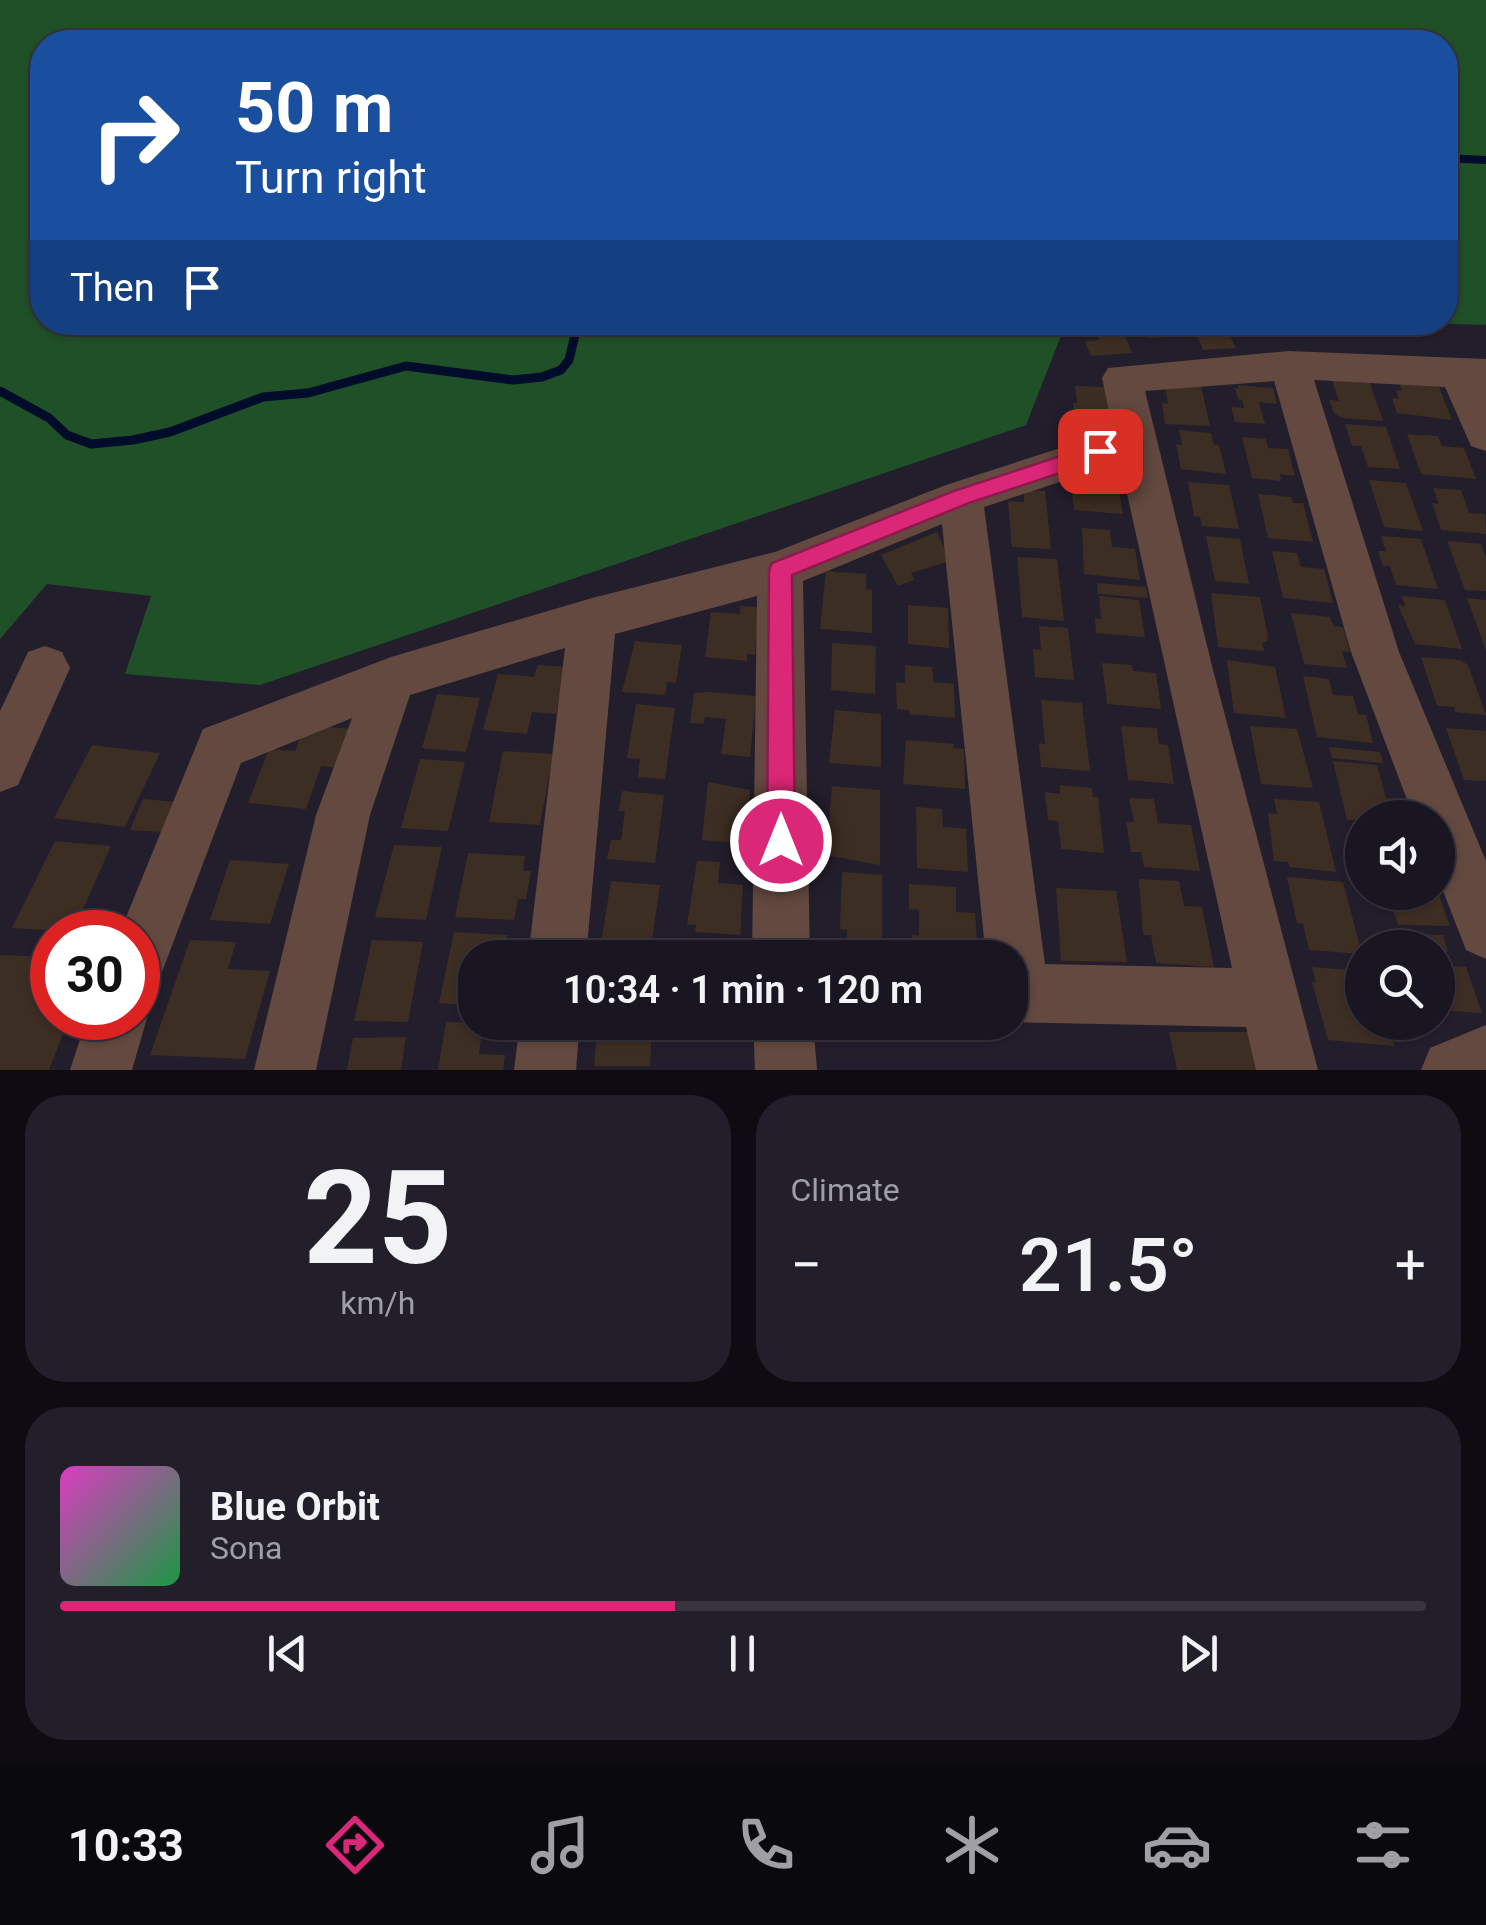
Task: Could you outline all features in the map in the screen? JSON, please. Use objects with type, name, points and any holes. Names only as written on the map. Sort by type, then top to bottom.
[{"type":"street","points":[[1289,364],[1375,652],[1486,930]]},
{"type":"street","points":[[1287,1070],[1122,378],[1289,364],[1472,373],[1486,435]]},
{"type":"street","points":[[157,910],[220,746],[391,679],[592,619],[780,570],[962,497],[1135,440]]},
{"type":"street","points":[[962,497],[1008,940]]},
{"type":"street","points":[[780,570],[782,940]]},
{"type":"street","points":[[559,940],[592,619]]},
{"type":"street","points":[[0,767],[45,668]]},
{"type":"street","points":[[285,1070],[343,814],[391,679]]},
{"type":"street","points":[[1028,993],[1268,998]]},
{"type":"street","points":[[101,1070],[110,1040]]},
{"type":"street","points":[[545,1070],[548,1040]]},
{"type":"street","points":[[784,1040],[786,1070]]},
{"type":"street","points":[[1452,1070],[1486,1056]]},
{"type":"green space","points":[[0,0],[1486,0],[1486,325],[1458,324],[1458,30],[30,30],[30,335],[1061,335],[1026,425],[260,685],[125,674],[151,596],[47,584],[0,639]]},
{"type":"building","points":[[1097,335],[1124,335],[1132,353],[1091,356],[1085,341],[1099,340]]},
{"type":"building","points":[[1147,335],[1184,336],[1148,338]]},
{"type":"building","points":[[1197,335],[1230,335],[1236,348],[1203,350]]},
{"type":"building","points":[[1398,379],[1437,382],[1452,420],[1397,413],[1392,398],[1399,399],[1396,390],[1402,391]]},
{"type":"building","points":[[1332,380],[1370,383],[1383,421],[1342,418],[1334,413],[1329,400],[1339,401]]},
{"type":"building","points":[[1238,385],[1273,388],[1277,404],[1259,402],[1265,424],[1235,422],[1231,407],[1244,408],[1235,388],[1239,389]]},
{"type":"building","points":[[1075,386],[1104,387],[1111,422],[1101,422],[1103,432],[1071,428],[1069,418],[1075,418],[1073,403],[1077,403]]},
{"type":"building","points":[[1201,386],[1210,426],[1165,424],[1165,387]]},
{"type":"building","points":[[1345,424],[1386,427],[1400,469],[1368,467],[1361,446],[1352,446]]},
{"type":"building","points":[[1179,430],[1211,433],[1214,445],[1219,445],[1226,474],[1181,469],[1176,444],[1182,445]]},
{"type":"building","points":[[1407,434],[1438,436],[1442,446],[1464,448],[1476,479],[1421,474]]},
{"type":"building","points":[[1242,437],[1266,439],[1268,448],[1288,449],[1295,476],[1280,474],[1281,481],[1252,478]]},
{"type":"building","points":[[1094,477],[1117,479],[1123,514],[1074,510],[1072,491],[1083,479],[1095,480]]},
{"type":"building","points":[[1369,480],[1406,483],[1423,531],[1384,527]]},
{"type":"building","points":[[1188,482],[1229,485],[1239,529],[1202,526],[1200,517],[1194,516]]},
{"type":"building","points":[[1433,488],[1461,490],[1469,513],[1485,514],[1486,534],[1441,530],[1432,503],[1439,504]]},
{"type":"building","points":[[1024,490],[1045,491],[1051,549],[1012,547],[1008,501],[1024,502]]},
{"type":"building","points":[[1258,494],[1291,497],[1293,503],[1303,503],[1313,542],[1268,538]]},
{"type":"building","points":[[1082,528],[1110,530],[1112,547],[1135,549],[1140,580],[1084,574]]},
{"type":"building","points":[[937,532],[950,561],[911,573],[914,580],[898,586],[881,555]]},
{"type":"building","points":[[1206,536],[1240,539],[1249,584],[1215,581]]},
{"type":"building","points":[[1381,536],[1421,539],[1438,589],[1396,585],[1390,566],[1383,566],[1378,551],[1386,551]]},
{"type":"building","points":[[1447,541],[1481,544],[1486,558],[1486,591],[1465,590]]},
{"type":"building","points":[[1272,551],[1297,553],[1301,567],[1324,569],[1333,603],[1283,598]]},
{"type":"building","points":[[1017,557],[1057,559],[1064,621],[1022,617]]},
{"type":"building","points":[[826,571],[866,574],[866,589],[872,590],[872,633],[820,629]]},
{"type":"building","points":[[1097,583],[1146,587],[1148,598],[1098,594]]},
{"type":"building","points":[[1211,593],[1260,597],[1268,636],[1267,642],[1262,642],[1264,651],[1218,647]]},
{"type":"building","points":[[1099,596],[1139,600],[1145,637],[1096,633],[1095,618],[1101,619]]},
{"type":"building","points":[[1402,596],[1445,600],[1462,649],[1415,644],[1398,605],[1405,606]]},
{"type":"building","points":[[1467,598],[1486,600],[1486,651]]},
{"type":"building","points":[[908,605],[948,608],[949,648],[908,644]]},
{"type":"building","points":[[740,606],[759,607],[755,655],[747,654],[747,661],[705,657],[711,612],[740,614]]},
{"type":"building","points":[[1291,613],[1330,617],[1333,626],[1343,627],[1350,652],[1342,651],[1347,668],[1304,664]]},
{"type":"building","points":[[1039,626],[1068,628],[1074,680],[1035,677],[1033,649],[1041,650]]},
{"type":"building","points":[[635,641],[682,645],[676,683],[667,682],[665,695],[622,692]]},
{"type":"building","points":[[832,643],[876,646],[875,694],[831,690]]},
{"type":"building","points":[[1421,657],[1460,660],[1468,665],[1486,715],[1437,706]]},
{"type":"building","points":[[1227,660],[1275,667],[1286,718],[1234,713]]},
{"type":"building","points":[[1102,663],[1132,665],[1133,671],[1156,673],[1161,709],[1107,704]]},
{"type":"building","points":[[538,665],[567,667],[556,714],[532,712],[527,734],[483,730],[498,674],[534,677]]},
{"type":"building","points":[[905,665],[932,667],[933,682],[954,684],[955,718],[909,714],[909,710],[897,709],[896,682],[905,683]]},
{"type":"building","points":[[1303,676],[1329,679],[1333,695],[1353,696],[1358,714],[1366,715],[1373,743],[1317,737]]},
{"type":"building","points":[[694,693],[756,696],[750,757],[721,754],[726,719],[705,717],[704,724],[690,723]]},
{"type":"building","points":[[437,694],[480,698],[466,752],[422,748]]},
{"type":"building","points":[[1041,700],[1082,703],[1090,771],[1041,767],[1039,743],[1045,744]]},
{"type":"building","points":[[636,704],[675,708],[665,779],[638,777],[640,759],[627,758]]},
{"type":"building","points":[[835,710],[881,714],[881,767],[829,763]]},
{"type":"building","points":[[305,725],[352,729],[339,768],[321,766],[306,809],[248,803],[269,749],[295,751]]},
{"type":"building","points":[[1121,726],[1157,728],[1159,744],[1168,745],[1174,784],[1128,780]]},
{"type":"building","points":[[1250,726],[1297,729],[1313,788],[1261,784]]},
{"type":"building","points":[[1446,728],[1486,731],[1486,781],[1464,780]]},
{"type":"building","points":[[906,740],[954,744],[954,748],[964,749],[965,789],[903,784]]},
{"type":"building","points":[[92,745],[160,753],[125,827],[54,818]]},
{"type":"building","points":[[1329,747],[1380,752],[1383,763],[1332,758]]},
{"type":"building","points":[[503,751],[553,754],[540,825],[489,822]]},
{"type":"building","points":[[420,759],[465,762],[448,831],[401,828]]},
{"type":"building","points":[[1333,761],[1377,765],[1386,798],[1395,800],[1345,800],[1345,812]]},
{"type":"building","points":[[708,782],[750,790],[745,844],[702,840]]},
{"type":"building","points":[[1060,785],[1092,788],[1093,797],[1098,797],[1104,853],[1061,849],[1058,821],[1048,820],[1045,792],[1060,794]]},
{"type":"building","points":[[832,786],[880,790],[880,865],[826,855]]},
{"type":"building","points":[[622,791],[664,795],[655,863],[607,859],[611,840],[621,840],[625,811],[619,811]]},
{"type":"building","points":[[1129,798],[1154,799],[1158,823],[1191,825],[1200,871],[1144,867],[1141,852],[1131,852],[1126,822],[1134,822]]},
{"type":"building","points":[[143,799],[177,802],[164,832],[130,830]]},
{"type":"building","points":[[1274,799],[1319,802],[1336,872],[1290,867],[1288,862],[1274,861],[1268,813],[1277,814]]},
{"type":"building","points":[[916,807],[942,809],[943,827],[966,829],[968,872],[917,868]]},
{"type":"building","points":[[55,841],[111,846],[83,910],[30,910],[30,929],[12,928]]},
{"type":"building","points":[[394,845],[442,847],[426,920],[375,917]]},
{"type":"building","points":[[468,853],[525,856],[523,871],[531,871],[526,899],[518,899],[514,920],[455,917]]},
{"type":"building","points":[[230,860],[289,864],[270,924],[210,920]]},
{"type":"building","points":[[697,861],[720,862],[718,883],[743,885],[740,935],[695,932],[696,925],[687,925]]},
{"type":"building","points":[[842,872],[882,875],[882,940],[847,940],[847,930],[840,929]]},
{"type":"building","points":[[1287,877],[1343,882],[1345,910],[1350,910],[1356,930],[1345,930],[1345,953],[1309,950],[1303,924],[1297,923]]},
{"type":"building","points":[[1139,879],[1179,881],[1184,906],[1202,907],[1214,967],[1156,963],[1151,935],[1143,935]]},
{"type":"building","points":[[611,881],[660,885],[652,940],[602,940]]},
{"type":"building","points":[[909,884],[956,887],[956,912],[975,913],[977,940],[912,940],[912,935],[919,936],[919,910],[909,909]]},
{"type":"building","points":[[1056,888],[1116,891],[1127,962],[1061,961]]},
{"type":"building","points":[[1393,910],[1444,910],[1450,926],[1398,925]]},
{"type":"building","points":[[454,932],[507,935],[506,940],[458,940],[458,1005],[439,1003]]},
{"type":"building","points":[[190,940],[236,942],[228,969],[270,971],[245,1059],[150,1055],[155,1040],[160,1040],[160,1026]]},
{"type":"building","points":[[372,940],[423,942],[408,1022],[354,1021]]},
{"type":"building","points":[[0,955],[30,956],[30,1040],[61,1040],[49,1070],[0,1070]]},
{"type":"building","points":[[1455,966],[1466,967],[1482,1013],[1455,1011]]},
{"type":"building","points":[[1312,967],[1345,970],[1345,1040],[1392,1040],[1394,1046],[1328,1040],[1312,982],[1316,983]]},
{"type":"building","points":[[446,1022],[458,1022],[458,1040],[481,1040],[479,1054],[505,1055],[503,1070],[438,1070]]},
{"type":"building","points":[[1169,1032],[1248,1032],[1257,1070],[1177,1070]]},
{"type":"building","points":[[406,1037],[401,1070],[347,1070],[353,1038]]},
{"type":"building","points":[[596,1040],[651,1040],[650,1066],[594,1066]]},
{"type":"waterway","points":[[1458,159],[1486,160]]},
{"type":"waterway","points":[[0,391],[49,418],[67,435],[91,444],[133,440],[170,432],[263,397],[308,393],[406,366],[513,380],[542,377],[561,370],[569,360],[575,335]]},
{"type":"route","points":[[781,841],[780,570],[962,497],[1100,451]]}]
